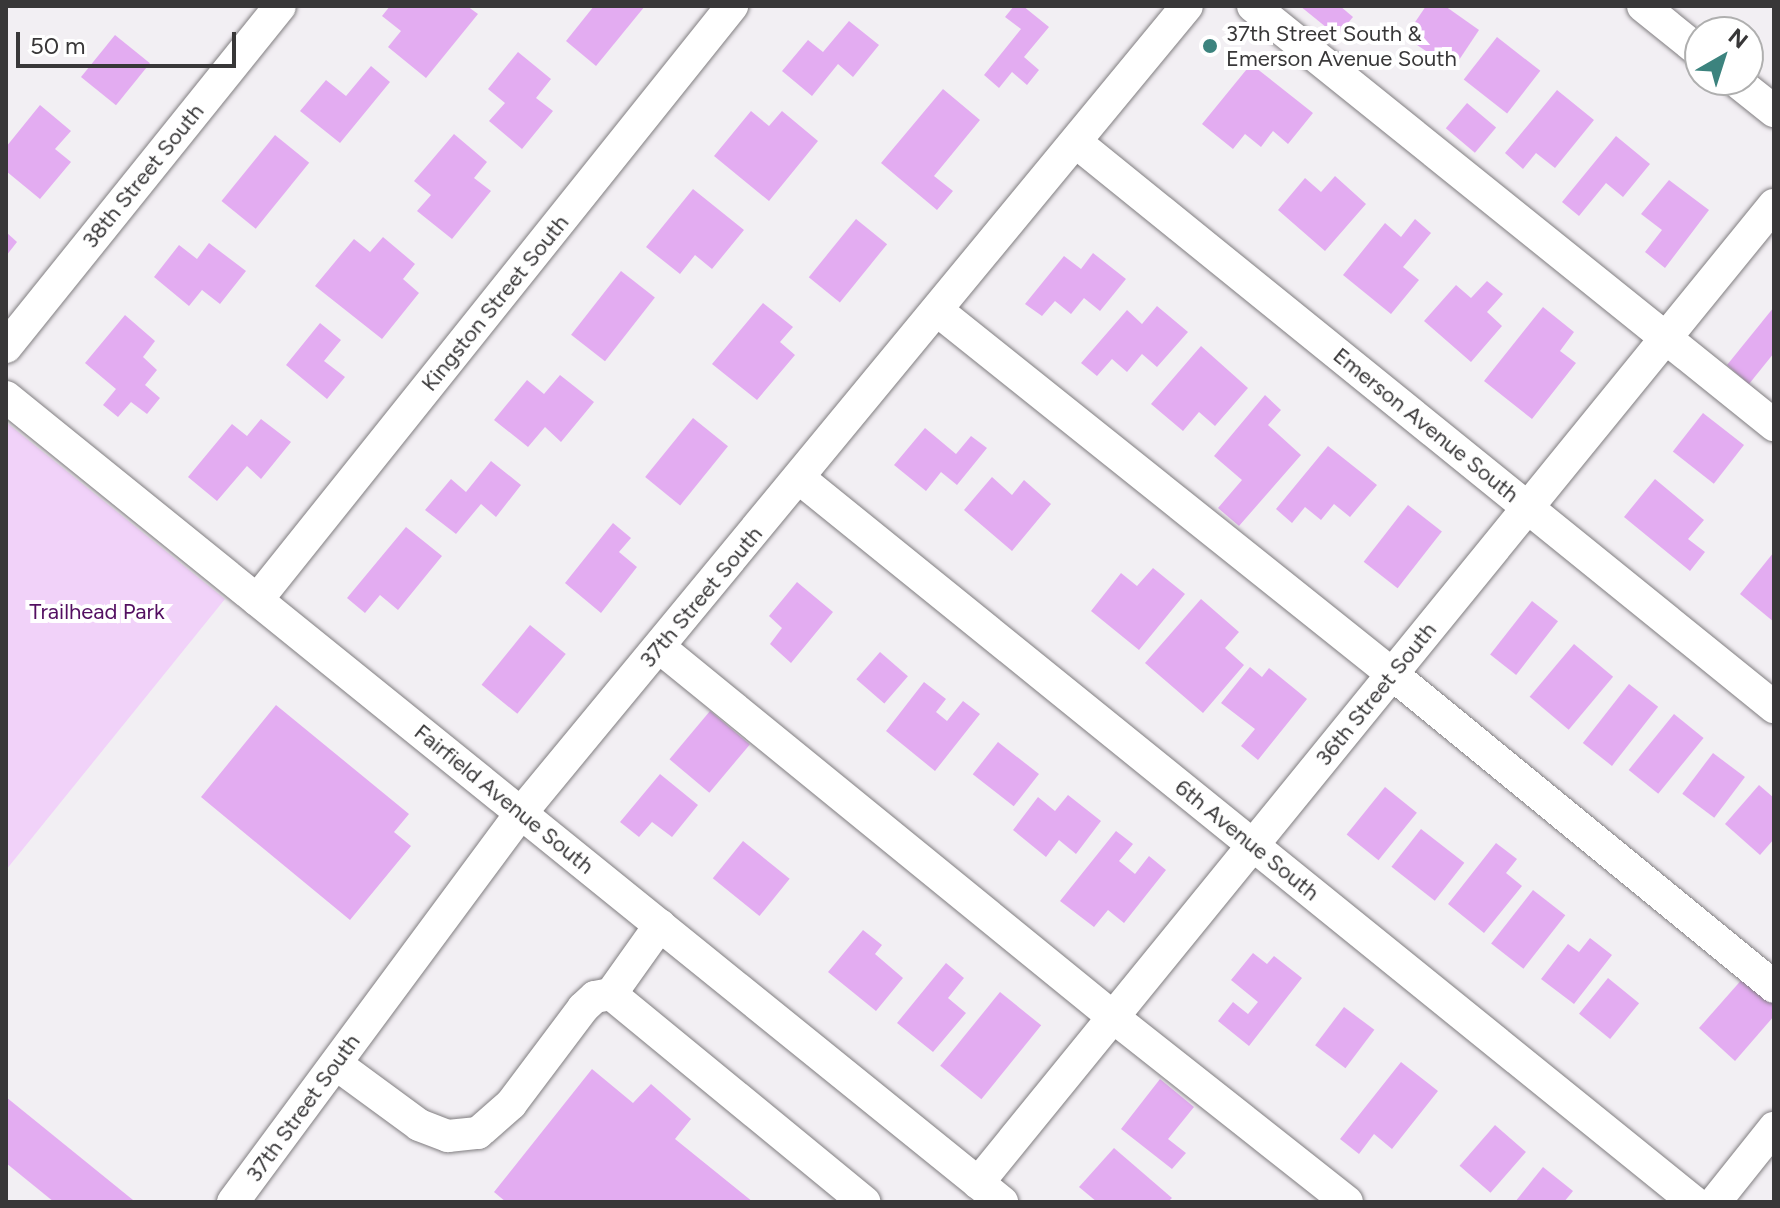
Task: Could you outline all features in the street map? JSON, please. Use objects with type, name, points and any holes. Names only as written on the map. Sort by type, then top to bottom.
[{"type":"street","name":"38th Street South","points":[[6,347],[280,6]]},
{"type":"street","name":"Kingston Street South","points":[[257,600],[732,6]]},
{"type":"street","name":"37th Street South","points":[[233,1202],[521,813],[1187,6]]},
{"type":"street","points":[[1253,6],[1774,425]]},
{"type":"street","points":[[1643,6],[1684,39]]},
{"type":"street","points":[[1755,96],[1774,111]]},
{"type":"street","name":"Emerson Avenue South","points":[[1077,143],[1774,707]]},
{"type":"street","name":"36th Street South","points":[[990,1192],[1113,1017],[1774,205]]},
{"type":"street","points":[[938,311],[1392,674],[1774,987]]},
{"type":"street","name":"Fairfield Avenue South","points":[[6,397],[990,1192]]},
{"type":"street","name":"6th Avenue South","points":[[799,478],[1694,1202]]},
{"type":"street","points":[[659,647],[1113,1017],[1347,1202]]},
{"type":"street","points":[[336,1064],[419,1125],[448,1136],[478,1133],[511,1104],[583,1008],[595,997],[611,994],[660,925]]},
{"type":"street","points":[[611,994],[864,1202]]},
{"type":"street","points":[[1715,1202],[1774,1128]]},
{"type":"green space","name":"Trailhead Park","points":[[6,422],[225,599],[6,870]]},
{"type":"building","points":[[390,6],[467,6],[478,14],[426,78],[388,47],[401,31],[382,16]]},
{"type":"building","points":[[594,6],[645,6],[596,66],[566,41]]},
{"type":"building","points":[[1014,6],[1023,6],[1049,27],[1024,57],[1039,70],[1027,85],[1012,72],[999,88],[984,75],[1021,29],[1005,17]]},
{"type":"building","points":[[1300,6],[1340,6],[1353,17],[1337,36]]},
{"type":"building","points":[[1426,6],[1445,6],[1479,30],[1453,69],[1405,37]]},
{"type":"building","points":[[849,21],[879,45],[853,77],[838,64],[812,96],[782,71],[808,40],[823,52]]},
{"type":"building","points":[[115,35],[150,63],[116,105],[81,77]]},
{"type":"building","points":[[1497,37],[1540,71],[1507,113],[1464,80]]},
{"type":"building","points":[[518,52],[551,79],[536,98],[553,111],[522,149],[489,121],[505,103],[488,89]]},
{"type":"building","points":[[1251,64],[1313,113],[1288,144],[1273,131],[1261,147],[1245,134],[1233,149],[1202,124]]},
{"type":"building","points":[[371,66],[390,82],[340,143],[300,111],[326,80],[346,96]]},
{"type":"building","points":[[943,89],[980,120],[934,176],[953,191],[937,210],[881,163]]},
{"type":"building","points":[[1557,90],[1594,120],[1555,168],[1536,153],[1523,169],[1505,153]]},
{"type":"building","points":[[1467,103],[1496,127],[1475,153],[1446,128]]},
{"type":"building","points":[[40,105],[71,131],[55,149],[71,162],[40,199],[6,171],[6,147]]},
{"type":"building","points":[[751,111],[769,126],[782,111],[818,141],[769,201],[714,156]]},
{"type":"building","points":[[454,134],[487,162],[474,178],[491,191],[452,239],[417,211],[431,195],[414,181]]},
{"type":"building","points":[[275,135],[309,163],[256,229],[222,201]]},
{"type":"building","points":[[1616,136],[1650,164],[1623,197],[1606,183],[1579,216],[1562,202]]},
{"type":"building","points":[[1335,176],[1366,204],[1325,251],[1278,210],[1305,178],[1321,192]]},
{"type":"building","points":[[1669,180],[1709,210],[1665,268],[1645,252],[1662,230],[1641,214]]},
{"type":"building","points":[[693,189],[744,230],[712,269],[695,255],[680,274],[646,247]]},
{"type":"building","points":[[856,219],[887,244],[840,302],[809,277]]},
{"type":"building","points":[[1415,219],[1431,233],[1403,267],[1419,280],[1391,314],[1343,275],[1385,223],[1401,237]]},
{"type":"building","points":[[6,232],[17,242],[6,256]]},
{"type":"building","points":[[383,237],[415,264],[403,279],[419,293],[382,339],[315,286],[354,239],[370,252]]},
{"type":"building","points":[[209,243],[246,271],[220,304],[202,290],[189,306],[154,277],[179,245],[197,259]]},
{"type":"building","points":[[1093,253],[1126,279],[1100,311],[1084,298],[1071,314],[1055,301],[1042,316],[1025,304],[1064,256],[1081,269]]},
{"type":"building","points":[[621,271],[655,297],[605,361],[571,335]]},
{"type":"building","points":[[1487,281],[1503,294],[1487,312],[1502,326],[1471,362],[1424,321],[1456,285],[1471,298]]},
{"type":"building","points":[[763,303],[793,327],[780,342],[795,355],[757,400],[712,364]]},
{"type":"building","points":[[1157,306],[1188,332],[1157,367],[1142,354],[1127,372],[1112,359],[1097,376],[1081,363],[1127,310],[1142,324]]},
{"type":"building","points":[[1543,307],[1574,332],[1560,351],[1576,363],[1532,419],[1484,381]]},
{"type":"building","points":[[1774,307],[1774,353],[1749,384],[1727,365]]},
{"type":"building","points":[[125,315],[155,341],[143,357],[157,370],[145,385],[160,398],[147,414],[131,402],[118,417],[103,405],[116,389],[85,363]]},
{"type":"building","points":[[320,323],[341,340],[324,361],[345,377],[327,399],[286,365]]},
{"type":"building","points":[[1201,346],[1248,388],[1215,426],[1199,412],[1183,431],[1151,404]]},
{"type":"building","points":[[560,375],[594,402],[561,442],[545,427],[528,447],[494,420],[527,380],[544,394]]},
{"type":"building","points":[[1265,395],[1281,410],[1268,425],[1301,455],[1239,526],[1218,508],[1242,480],[1214,456]]},
{"type":"building","points":[[1703,413],[1744,445],[1714,484],[1673,452]]},
{"type":"building","points":[[693,418],[728,446],[680,505],[645,477]]},
{"type":"building","points":[[261,419],[291,442],[261,479],[247,466],[217,501],[188,477],[232,424],[247,436]]},
{"type":"building","points":[[925,428],[956,454],[971,436],[987,448],[957,485],[941,472],[926,491],[894,465]]},
{"type":"building","points":[[1328,446],[1377,485],[1350,517],[1334,504],[1321,520],[1305,507],[1292,523],[1276,509]]},
{"type":"building","points":[[491,461],[521,485],[496,517],[481,504],[456,534],[425,510],[451,479],[466,492]]},
{"type":"building","points":[[992,477],[1012,495],[1024,480],[1051,504],[1012,551],[964,510]]},
{"type":"building","points":[[1655,479],[1704,520],[1688,539],[1705,552],[1690,571],[1624,517]]},
{"type":"building","points":[[1408,505],[1442,531],[1398,588],[1364,562]]},
{"type":"building","points":[[613,523],[631,538],[619,552],[637,567],[601,613],[565,583]]},
{"type":"building","points":[[406,527],[442,556],[398,610],[380,595],[365,613],[347,598]]},
{"type":"building","points":[[1774,552],[1774,622],[1740,594]]},
{"type":"building","points":[[1153,568],[1185,594],[1139,650],[1091,611],[1121,573],[1137,586]]},
{"type":"building","points":[[797,582],[833,612],[791,663],[770,644],[782,628],[769,616]]},
{"type":"building","points":[[1201,599],[1239,632],[1225,648],[1244,665],[1203,713],[1145,663]]},
{"type":"building","points":[[1532,601],[1558,621],[1516,675],[1490,655]]},
{"type":"building","points":[[530,625],[566,654],[517,714],[482,685]]},
{"type":"building","points":[[1574,644],[1613,677],[1569,730],[1530,697]]},
{"type":"building","points":[[880,652],[908,676],[884,703],[856,679]]},
{"type":"building","points":[[1250,667],[1262,677],[1269,668],[1307,699],[1258,760],[1241,746],[1255,729],[1221,703]]},
{"type":"building","points":[[924,682],[946,699],[936,712],[947,721],[963,701],[980,714],[935,771],[886,731]]},
{"type":"building","points":[[1629,684],[1658,707],[1612,766],[1583,743]]},
{"type":"building","points":[[276,705],[409,814],[394,832],[411,846],[350,920],[201,797]]},
{"type":"building","points":[[710,711],[750,744],[709,793],[670,759]]},
{"type":"building","points":[[1674,714],[1704,738],[1658,794],[1629,770]]},
{"type":"building","points":[[998,742],[1039,774],[1014,806],[973,774]]},
{"type":"building","points":[[1713,753],[1745,777],[1714,818],[1682,794]]},
{"type":"building","points":[[660,774],[698,805],[672,837],[652,822],[639,837],[620,822]]},
{"type":"building","points":[[1759,785],[1774,798],[1774,839],[1760,855],[1725,824]]},
{"type":"building","points":[[1385,787],[1417,813],[1378,860],[1347,834]]},
{"type":"building","points":[[1068,795],[1101,821],[1076,854],[1059,840],[1046,857],[1013,830],[1038,797],[1055,811]]},
{"type":"building","points":[[1421,829],[1464,863],[1435,901],[1391,867]]},
{"type":"building","points":[[1116,831],[1133,844],[1119,861],[1135,874],[1149,856],[1166,870],[1124,923],[1108,910],[1094,927],[1060,901]]},
{"type":"building","points":[[743,841],[790,879],[759,916],[713,878]]},
{"type":"building","points":[[1496,843],[1517,859],[1506,873],[1522,886],[1484,933],[1448,904]]},
{"type":"building","points":[[1533,890],[1565,915],[1523,969],[1491,944]]},
{"type":"building","points":[[863,930],[882,945],[875,954],[903,978],[876,1011],[828,972]]},
{"type":"building","points":[[1590,938],[1612,955],[1574,1004],[1541,979],[1568,944],[1579,952]]},
{"type":"building","points":[[1253,953],[1267,964],[1274,956],[1302,978],[1249,1046],[1218,1021],[1233,1002],[1248,1014],[1258,1002],[1231,980]]},
{"type":"building","points":[[946,963],[964,978],[948,998],[966,1013],[933,1052],[897,1023]]},
{"type":"building","points":[[1744,977],[1774,1003],[1774,1016],[1735,1061],[1699,1028]]},
{"type":"building","points":[[1608,978],[1639,1003],[1610,1039],[1579,1014]]},
{"type":"building","points":[[1000,992],[1041,1025],[981,1099],[940,1066]]},
{"type":"building","points":[[1344,1007],[1374,1030],[1345,1068],[1315,1045]]},
{"type":"building","points":[[1401,1062],[1438,1091],[1392,1149],[1374,1134],[1359,1154],[1340,1139]]},
{"type":"building","points":[[592,1069],[633,1103],[651,1084],[691,1119],[675,1139],[753,1202],[506,1202],[494,1192]]},
{"type":"building","points":[[1160,1079],[1194,1107],[1168,1139],[1186,1153],[1172,1169],[1121,1129]]},
{"type":"building","points":[[6,1097],[132,1202],[54,1202],[6,1163]]},
{"type":"building","points":[[1495,1125],[1526,1152],[1491,1193],[1460,1166]]},
{"type":"building","points":[[1114,1148],[1172,1198],[1168,1202],[1097,1202],[1079,1187]]},
{"type":"building","points":[[1543,1167],[1573,1191],[1564,1202],[1515,1202]]},
{"type":"place","name":"37th Street South & Emerson Avenue South","points":[[1210,46]]}]
